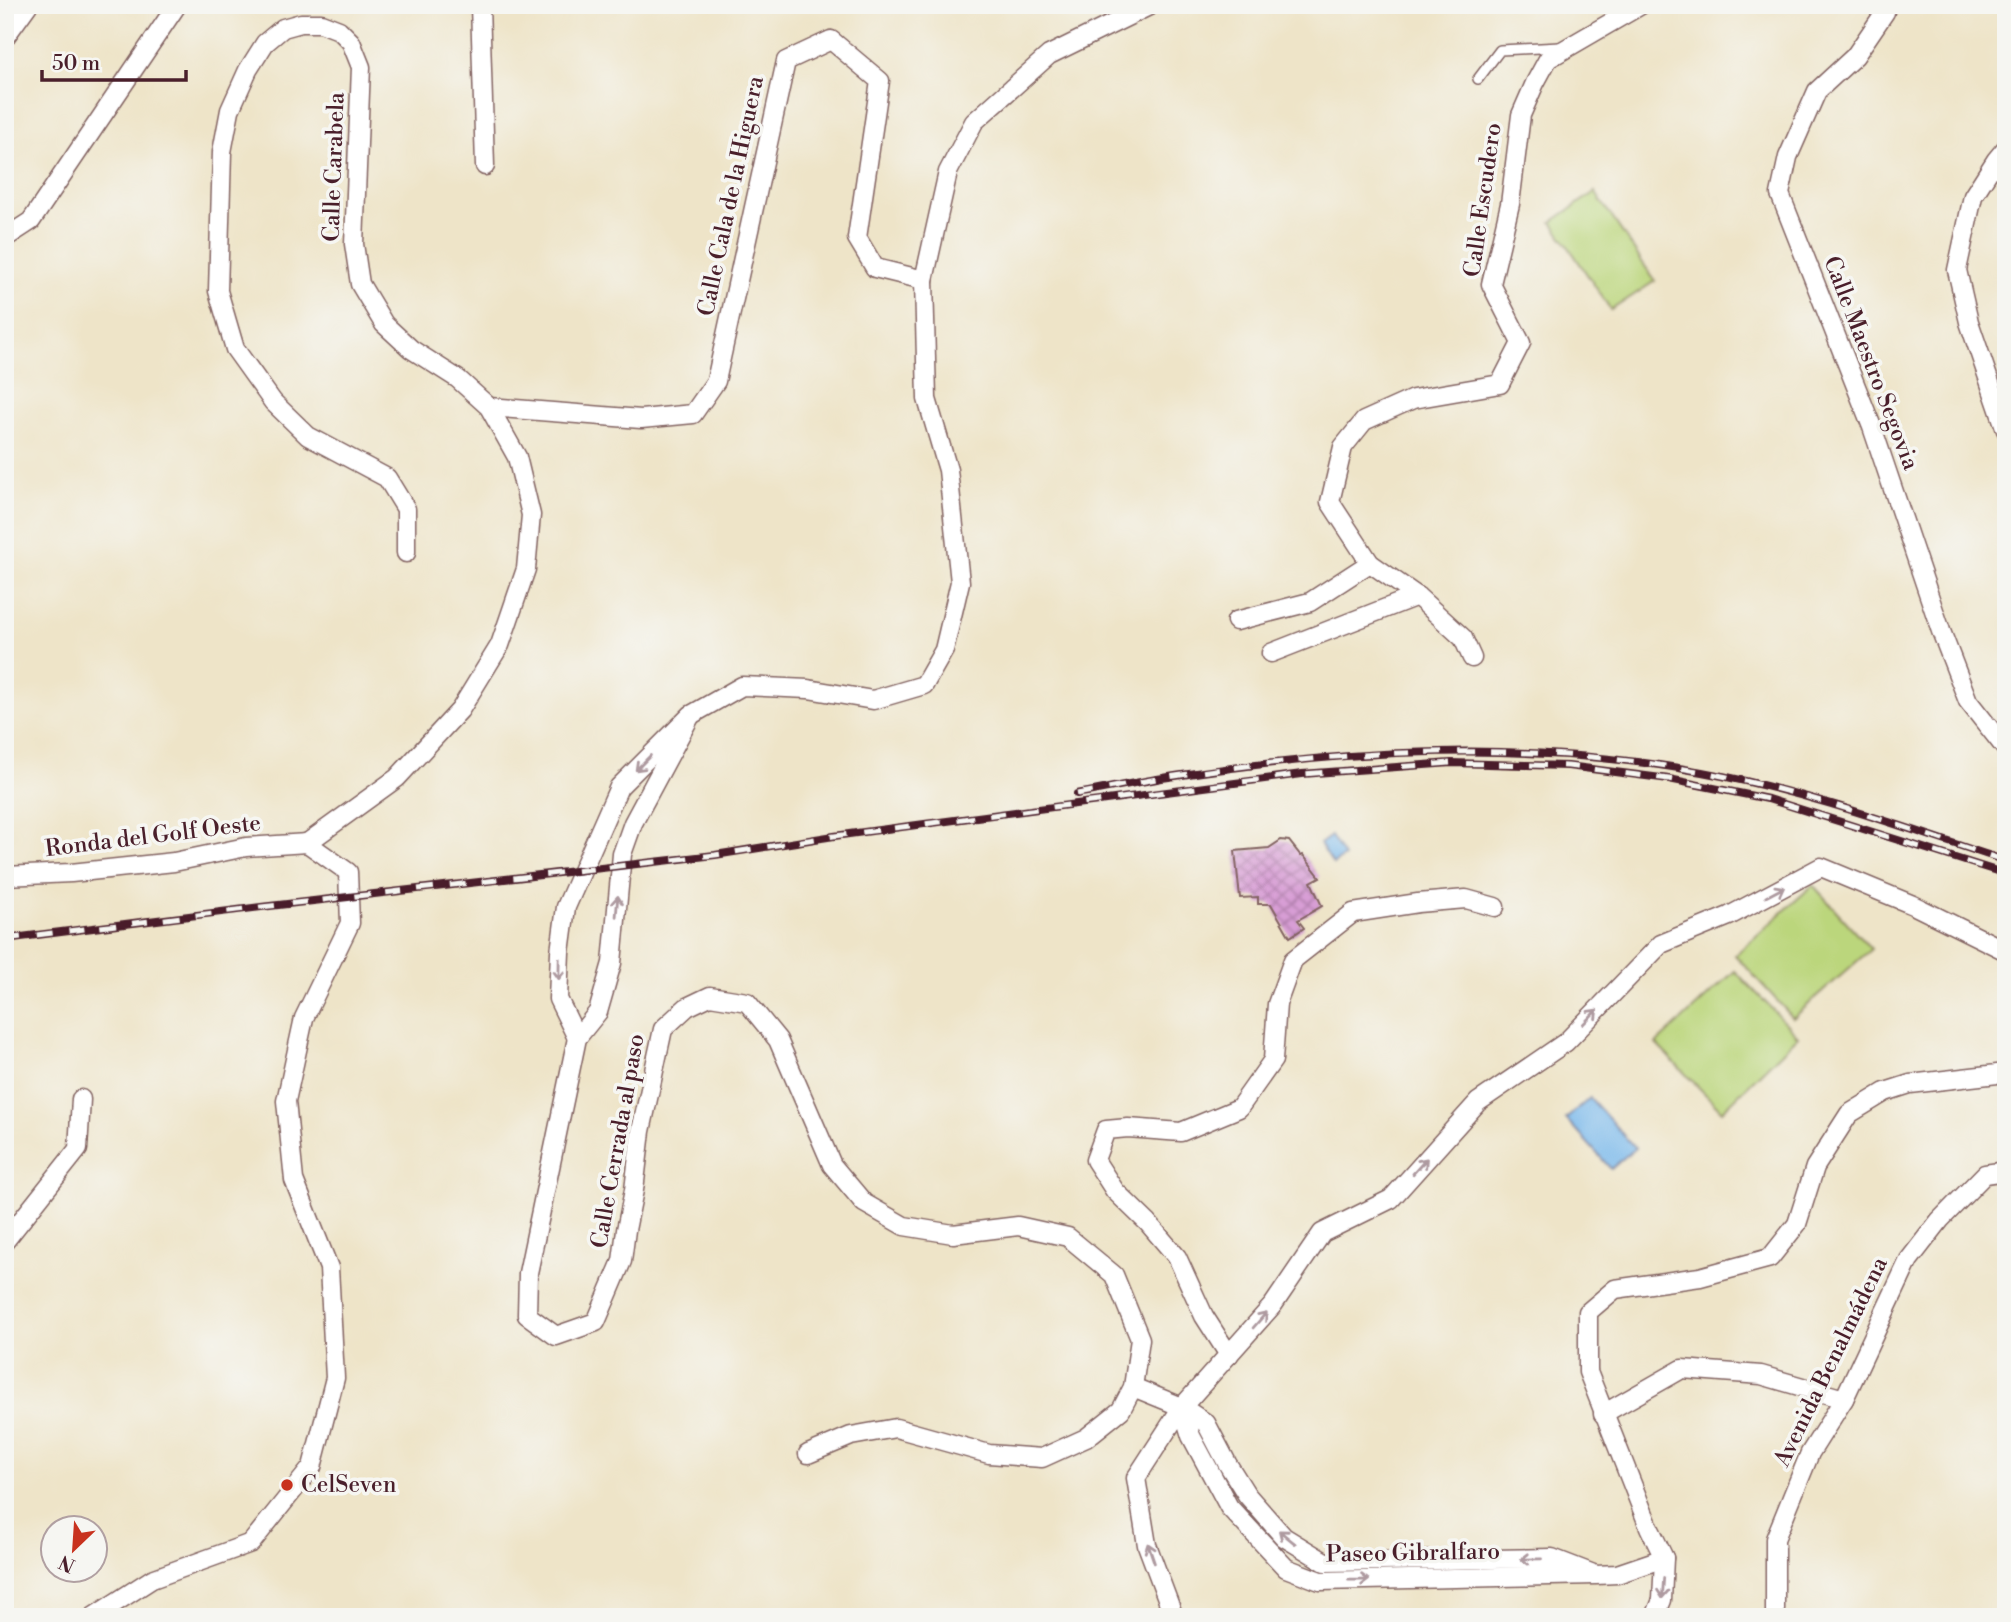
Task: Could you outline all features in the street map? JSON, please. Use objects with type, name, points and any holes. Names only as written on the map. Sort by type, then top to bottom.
[{"type":"street","points":[[5,15],[12,5]]},
{"type":"street","points":[[5,37],[28,5]]},
{"type":"street","points":[[5,238],[30,221],[177,5]]},
{"type":"street","points":[[480,5],[485,166]]},
{"type":"street","points":[[577,1038],[558,999],[559,952],[566,907],[619,788],[691,715],[742,686],[808,689],[873,700],[924,685],[944,650],[960,582],[948,470],[927,399],[924,280],[948,172],[974,122],[1049,55],[1151,5]]},
{"type":"street","points":[[1572,46],[1641,5]]},
{"type":"street","name":"Calle Maestro Segovia","points":[[1885,5],[1885,12],[1855,55],[1817,90],[1788,157],[1780,194],[1872,427],[1941,631],[1968,701],[2006,749]]},
{"type":"street","name":"Calle Carabela","points":[[307,843],[397,778],[460,710],[500,645],[526,569],[531,515],[517,457],[489,407],[458,379],[411,349],[384,324],[360,284],[354,244],[361,67],[351,42],[338,30],[321,23],[301,23],[283,28],[265,43],[248,70],[230,110],[222,152],[218,291],[235,349],[273,402],[308,436],[387,478],[405,509],[406,553]]},
{"type":"street","name":"Calle Cala de la Higuera","points":[[489,407],[642,419],[692,414],[716,381],[786,61],[831,40],[880,81],[857,238],[875,268],[924,280]]},
{"type":"street","name":"Calle Escudero","points":[[1472,658],[1463,638],[1417,596],[1370,563],[1329,502],[1343,447],[1364,421],[1413,399],[1500,384],[1521,343],[1491,284],[1510,204],[1521,114],[1548,60],[1572,46]]},
{"type":"street","points":[[2006,148],[1973,196],[1957,270],[1969,322],[2006,430]]},
{"type":"street","points":[[1236,621],[1310,602],[1370,563]]},
{"type":"street","points":[[1271,653],[1417,596]]},
{"type":"street","name":"Calle Cerrada al paso","points":[[691,715],[633,823],[622,854],[612,963],[598,1012],[577,1038],[528,1273],[527,1315],[556,1336],[596,1322],[622,1261],[641,1131],[663,1029],[687,1007],[710,996],[747,1002],[778,1040],[832,1165],[864,1203],[904,1226],[953,1234],[1018,1226],[1068,1237],[1114,1275],[1140,1339],[1133,1387]]},
{"type":"street","points":[[93,1617],[152,1579],[251,1543],[313,1466],[335,1378],[329,1268],[294,1180],[286,1101],[304,1018],[350,923],[348,872],[307,843]]},
{"type":"street","name":"Ronda del Golf Oeste","points":[[5,876],[71,873],[174,862],[246,847],[307,843]]},
{"type":"street","points":[[1174,1617],[1147,1545],[1136,1478],[1182,1407],[1273,1305],[1322,1233],[1391,1199],[1478,1102],[1566,1042],[1661,944],[1729,916],[1821,867],[1913,905],[2006,951]]},
{"type":"street","points":[[1229,1355],[1204,1315],[1177,1257],[1148,1223],[1115,1191],[1095,1160],[1106,1130],[1128,1128],[1181,1132],[1239,1108],[1273,1060],[1277,1004],[1293,960],[1353,913],[1466,899],[1495,907]]},
{"type":"street","points":[[1655,1617],[1662,1600],[1664,1558],[1649,1528],[1588,1372],[1588,1312],[1615,1289],[1700,1277],[1770,1258],[1797,1224],[1815,1167],[1849,1114],[1885,1091],[1910,1084],[2006,1073]]},
{"type":"street","points":[[5,1241],[78,1149],[81,1099]]},
{"type":"street","name":"Avenida Benalmádena","points":[[1775,1617],[1775,1539],[1810,1453],[1844,1399],[1909,1260],[1940,1220],[1985,1174],[2006,1171]]},
{"type":"street","points":[[1603,1414],[1682,1369],[1760,1375],[1844,1399]]},
{"type":"street","points":[[808,1454],[851,1436],[896,1429],[989,1454],[1042,1458],[1086,1438],[1121,1410],[1133,1387],[1182,1407]]},
{"type":"street","name":"Paseo Gibralfaro","points":[[1182,1407],[1206,1423],[1247,1495],[1284,1537],[1325,1562],[1552,1558],[1596,1575]]},
{"type":"street","name":"Paseo Gibralfaro","points":[[1182,1407],[1191,1436],[1229,1507],[1286,1568],[1320,1581],[1617,1574],[1664,1558]]},
{"type":"lane","points":[[1478,79],[1500,50],[1572,46]]},
{"type":"green space","points":[[1595,192],[1655,281],[1611,310],[1552,222]]},
{"type":"green space","points":[[1813,885],[1871,949],[1793,1018],[1735,955]]},
{"type":"green space","points":[[1735,971],[1798,1036],[1722,1111],[1656,1044]]},
{"type":"water","points":[[1331,836],[1344,857],[1333,864],[1320,844]]},
{"type":"water","points":[[1590,1098],[1635,1148],[1611,1169],[1566,1119]]},
{"type":"building","points":[[1281,840],[1289,841],[1320,877],[1311,882],[1322,906],[1298,920],[1304,928],[1290,937],[1271,904],[1258,904],[1258,897],[1240,898],[1235,851],[1269,848]]},
{"type":"railway","points":[[1077,794],[1175,776],[1306,759],[1438,752],[1571,755],[1702,772],[1779,789],[2006,861]]},
{"type":"railway","points":[[5,939],[715,855],[834,836],[1302,774],[1451,763],[1568,766],[1669,779],[1768,799],[2006,874]]},
{"type":"place","name":"CelSeven","points":[[287,1485]]}]
